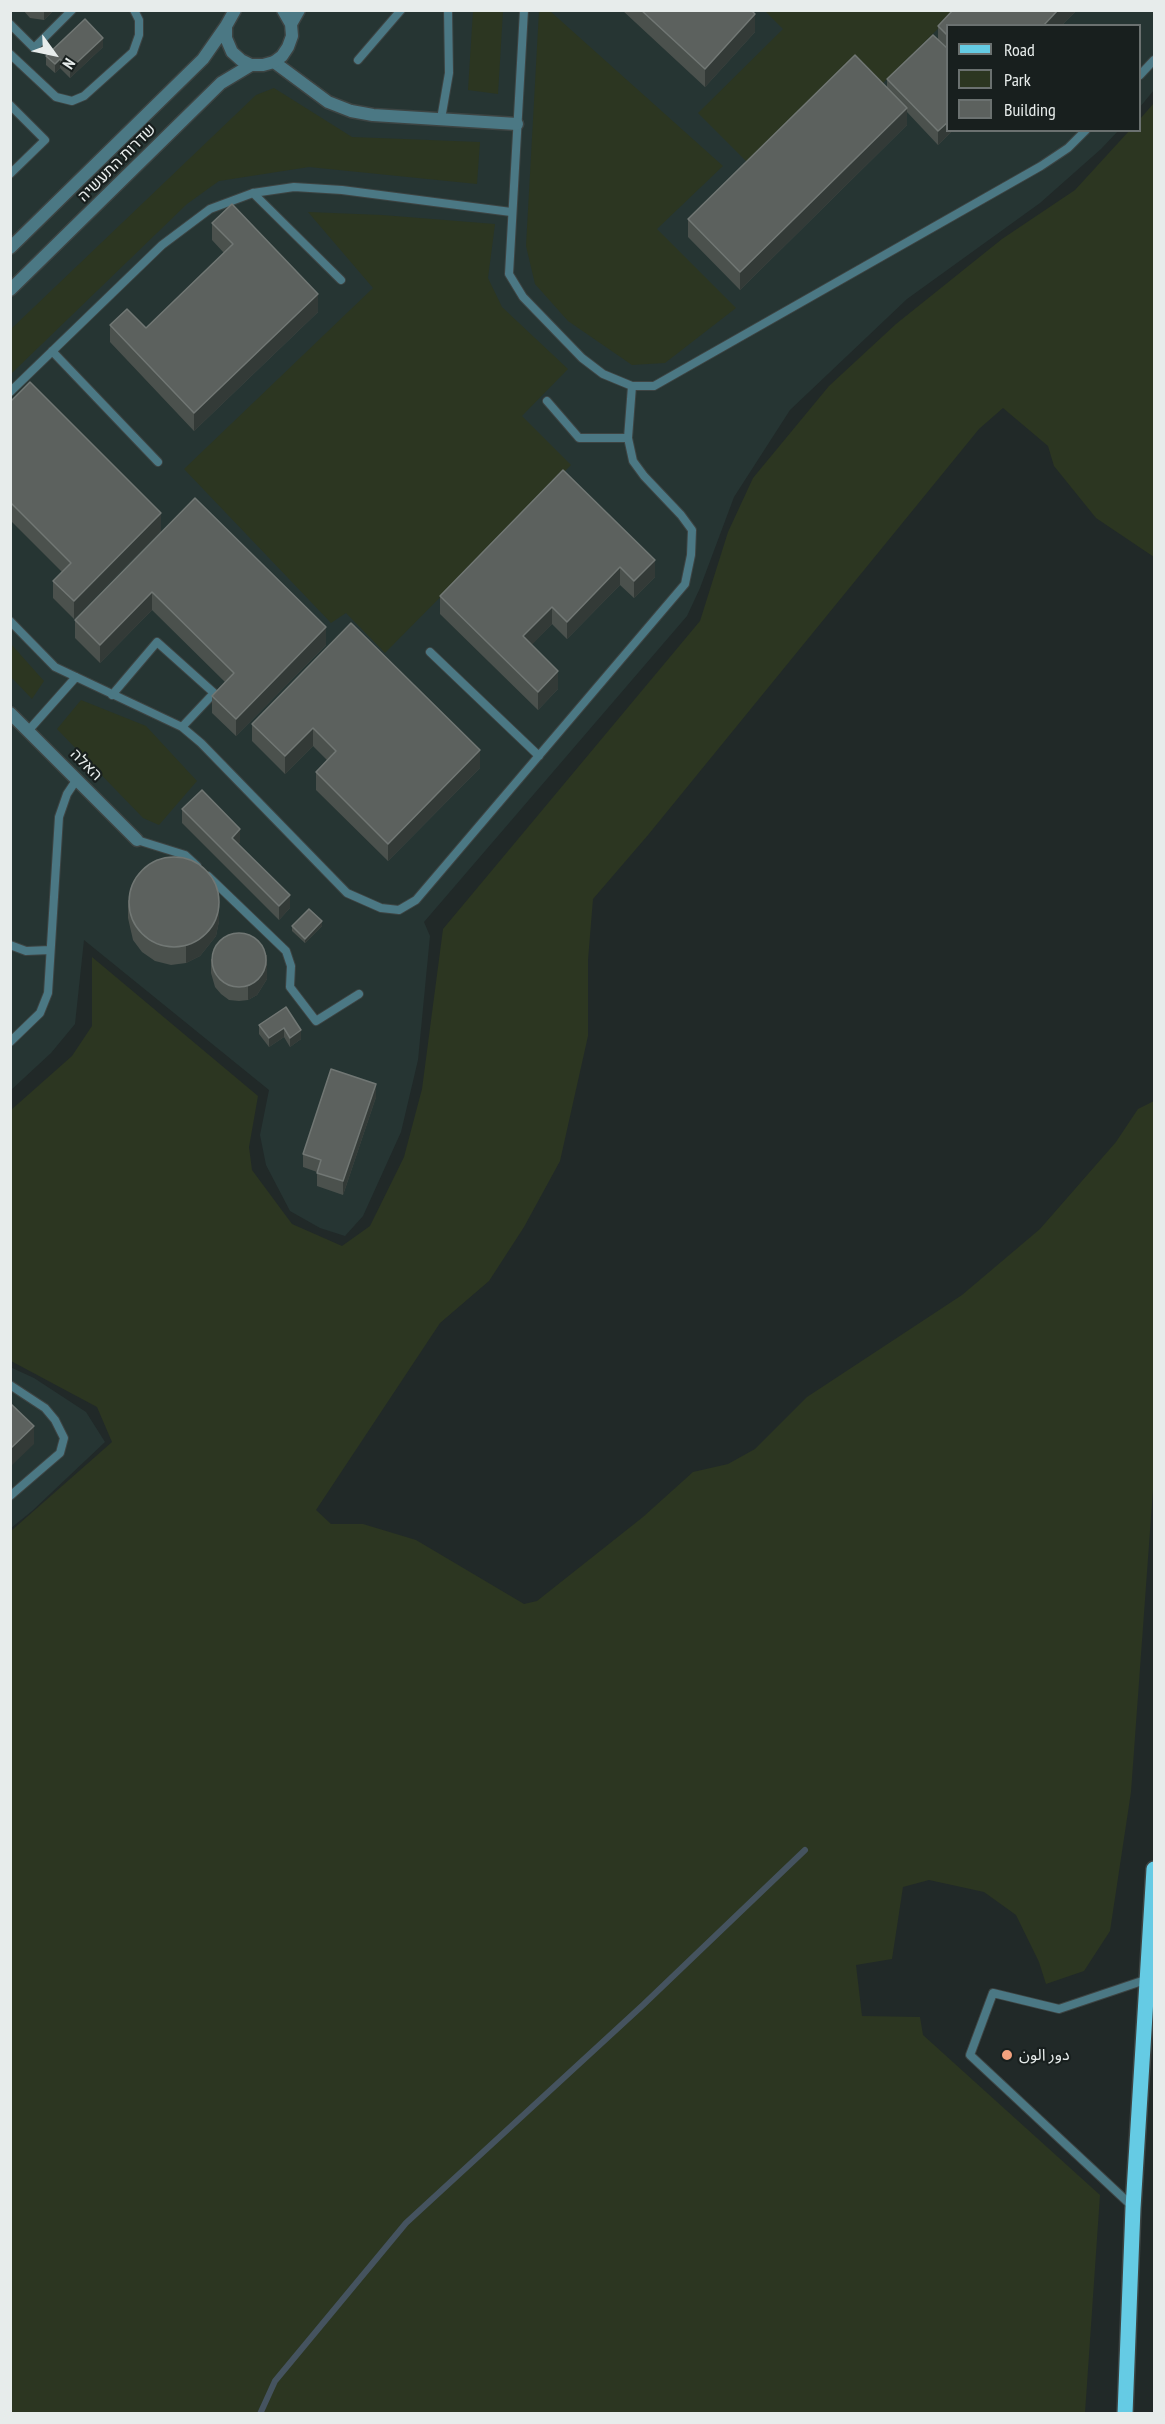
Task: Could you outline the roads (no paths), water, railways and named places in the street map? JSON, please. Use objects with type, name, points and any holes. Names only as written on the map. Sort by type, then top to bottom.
[{"type":"main road","points":[[1125,2414],[1133,2208],[1155,1869]]},
{"type":"street","name":"שדרות התעשיה","points":[[10,248],[203,59],[234,10]]},
{"type":"street","points":[[226,26],[226,38],[232,52],[241,60],[263,65],[274,62],[282,56],[292,36],[291,24],[283,10]]},
{"type":"street","points":[[291,24],[300,10]]},
{"type":"street","points":[[274,62],[328,102],[351,111],[373,115],[517,124]]},
{"type":"street","name":"שדרות התעשיה","points":[[10,290],[221,83],[251,64]]},
{"type":"street","name":"האלה","points":[[10,713],[137,840]]},
{"type":"lane","points":[[10,24],[34,48],[72,10]]},
{"type":"lane","points":[[10,54],[56,98],[72,101],[84,96],[132,52],[139,35],[139,20],[134,10]]},
{"type":"lane","points":[[358,60],[401,10]]},
{"type":"lane","points":[[441,120],[449,73],[448,10]]},
{"type":"lane","points":[[524,10],[508,274],[523,297],[582,358],[603,374],[632,386],[654,386],[1041,166],[1068,148],[1084,132]]},
{"type":"lane","points":[[1141,74],[1155,60]]},
{"type":"lane","points":[[10,105],[45,140],[10,174]]},
{"type":"lane","points":[[10,392],[162,245],[210,209],[254,193],[294,188],[342,190],[511,212]]},
{"type":"lane","points":[[254,193],[341,280]]},
{"type":"lane","points":[[52,351],[158,462]]},
{"type":"lane","points":[[10,621],[55,667],[182,727],[201,742],[347,893],[364,902],[399,910],[416,900],[685,584],[691,555],[692,530],[681,514],[644,476],[633,460],[628,438],[632,386]]},
{"type":"lane","points":[[547,401],[579,438],[628,438]]},
{"type":"lane","points":[[112,695],[157,642],[214,693],[182,727]]},
{"type":"lane","points":[[430,652],[539,756]]},
{"type":"lane","points":[[28,731],[76,677]]},
{"type":"lane","points":[[10,1042],[40,1013],[48,993],[59,817],[67,795],[77,779]]},
{"type":"lane","points":[[137,840],[185,855],[286,951],[291,966],[290,987],[316,1021],[359,994]]},
{"type":"lane","points":[[10,945],[26,951],[50,950]]},
{"type":"lane","points":[[10,1385],[45,1408],[55,1420],[64,1438],[60,1453],[10,1496]]},
{"type":"lane","points":[[1133,2208],[970,2055],[993,1993],[1059,2009],[1148,1980]]},
{"type":"waterway","points":[[260,2414],[275,2381],[406,2223],[643,2005],[805,1850]]},
{"type":"place","name":"دور الون","points":[[1007,2055]]}]
